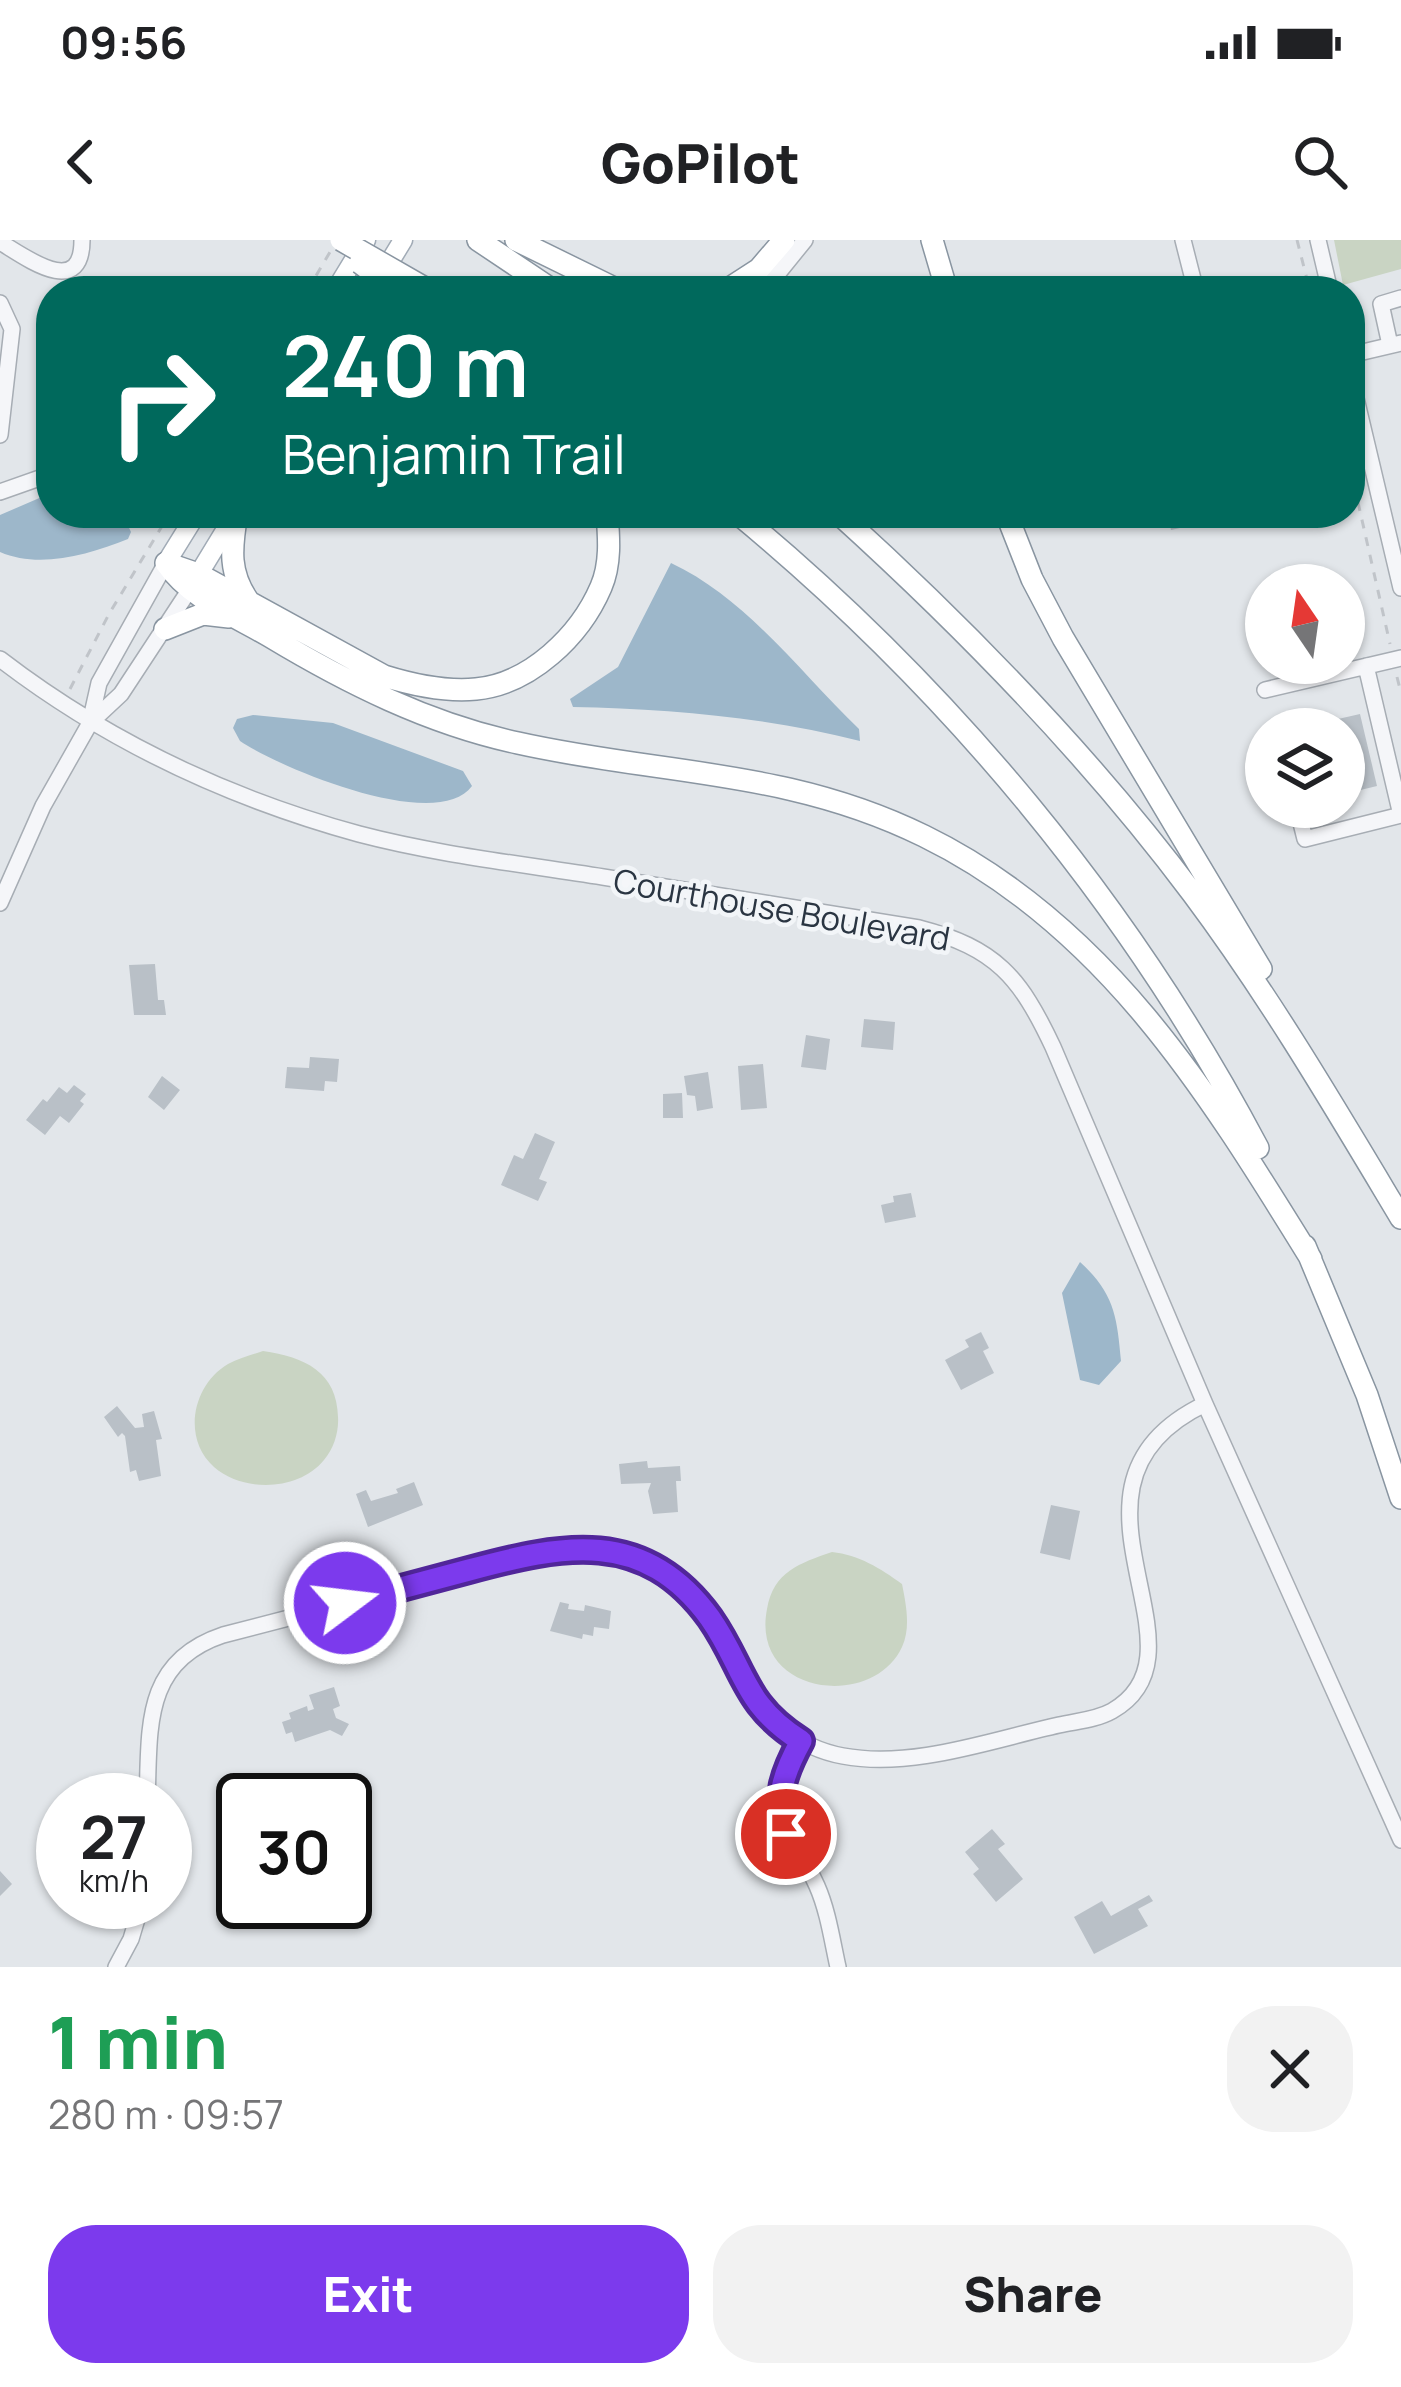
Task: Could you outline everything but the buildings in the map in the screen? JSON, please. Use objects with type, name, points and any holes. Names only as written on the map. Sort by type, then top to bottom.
[{"type":"highway","points":[[337,240],[379,276]]},
{"type":"highway","points":[[337,240],[403,276]]},
{"type":"highway","points":[[478,240],[528,276]]},
{"type":"highway","points":[[516,240],[589,276]]},
{"type":"highway","points":[[748,276],[784,240]]},
{"type":"highway","points":[[932,240],[943,276]]},
{"type":"highway","points":[[235,528],[233,572],[248,614]]},
{"type":"highway","points":[[165,629],[203,614],[248,614],[414,686],[477,689],[513,680],[546,658],[581,622],[602,584],[608,528]]},
{"type":"highway","points":[[753,528],[879,643],[991,758],[1133,940],[1202,1048],[1312,1259],[1367,1395],[1401,1498]]},
{"type":"highway","points":[[854,528],[1017,685],[1116,798],[1247,970],[1401,1218]]},
{"type":"highway","points":[[1012,528],[1063,638],[1237,928],[1344,1123]]},
{"type":"highway","points":[[166,563],[388,701],[518,743],[753,778],[818,794],[926,837],[972,863],[1058,925],[1156,1025],[1232,1130],[1312,1259]]},
{"type":"main road","points":[[344,276],[366,240]]},
{"type":"main road","points":[[381,276],[403,240]]},
{"type":"main road","points":[[166,563],[188,528]]},
{"type":"main road","points":[[194,582],[228,528]]},
{"type":"street","points":[[0,242],[45,269],[62,272],[82,254],[82,240]]},
{"type":"street","points":[[776,276],[805,240]]},
{"type":"street","points":[[1183,240],[1192,276]]},
{"type":"street","points":[[1318,240],[1326,276]]},
{"type":"street","points":[[1365,351],[1395,344],[1381,304],[1401,298]]},
{"type":"street","points":[[0,303],[12,329],[0,435]]},
{"type":"street","points":[[1365,437],[1401,588]]},
{"type":"street","points":[[0,493],[36,480]]},
{"type":"street","points":[[0,903],[43,806],[90,723],[99,683],[166,563]]},
{"type":"street","points":[[90,723],[121,694],[194,582]]},
{"type":"street","name":"Courthouse Boulevard","points":[[0,658],[90,723],[220,788],[362,834],[461,855],[919,928],[973,945],[1013,976],[1036,1011],[1205,1404],[1401,1840]]},
{"type":"street","points":[[1265,690],[1397,658]]},
{"type":"street","points":[[1365,824],[1401,815],[1366,666]]},
{"type":"street","points":[[1303,828],[1305,839],[1349,828]]},
{"type":"street","points":[[148,1773],[157,1694],[172,1667],[195,1647],[245,1629],[559,1548],[622,1554],[676,1583],[717,1629],[755,1702],[801,1741],[838,1756],[894,1759],[1102,1716],[1131,1697],[1146,1674],[1150,1647],[1128,1532],[1133,1482],[1155,1438],[1205,1404]]},
{"type":"street","points":[[801,1741],[785,1770],[780,1810],[786,1834],[819,1891],[838,1967]]},
{"type":"street","points":[[116,1967],[134,1929]]},
{"type":"path","points":[[316,276],[337,240]]},
{"type":"path","points":[[1298,240],[1306,276]]},
{"type":"path","points":[[1365,527],[1401,693]]},
{"type":"path","points":[[62,704],[161,528]]},
{"type":"green space","points":[[1334,240],[1401,240],[1401,269],[1365,279],[1341,276]]},
{"type":"green space","points":[[263,1351],[316,1369],[332,1389],[338,1417],[331,1451],[313,1471],[270,1485],[239,1481],[214,1467],[204,1455],[195,1428],[199,1398],[216,1373]]},
{"type":"green space","points":[[832,1552],[869,1563],[902,1584],[907,1616],[902,1647],[887,1667],[866,1680],[842,1686],[795,1676],[777,1660],[767,1638],[767,1609],[775,1586],[799,1565]]},
{"type":"water","points":[[36,499],[36,528],[129,528],[131,532],[128,539],[80,555],[47,560],[15,557],[0,552],[0,515]]},
{"type":"water","points":[[671,563],[748,616],[859,729],[860,741],[717,716],[573,707],[570,699],[618,667]]},
{"type":"water","points":[[253,715],[333,723],[463,771],[472,786],[454,799],[427,803],[358,792],[288,766],[240,741],[233,728],[237,719]]},
{"type":"water","points":[[1080,1262],[1107,1295],[1118,1331],[1121,1361],[1099,1385],[1080,1380],[1062,1293]]},
{"type":"route","points":[[345,1603],[559,1548],[608,1551],[650,1566],[698,1603],[755,1702],[801,1741],[782,1783],[780,1810],[786,1834]]}]
